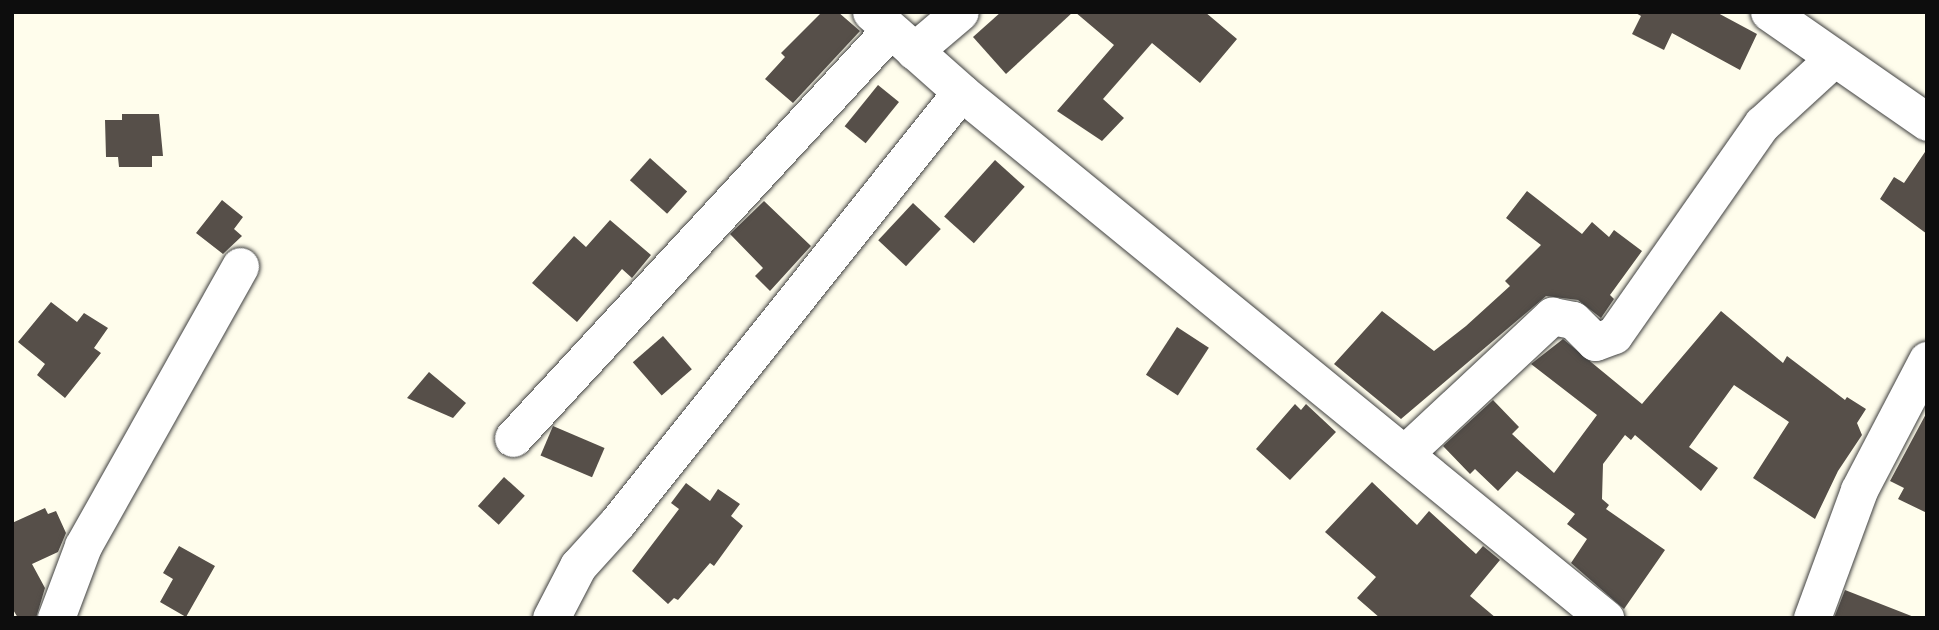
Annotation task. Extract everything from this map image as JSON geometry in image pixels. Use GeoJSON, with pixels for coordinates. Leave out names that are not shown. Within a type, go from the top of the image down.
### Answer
{"type":"FeatureCollection","features":[{"type":"Feature","properties":{"kind":"street"},"geometry":{"type":"LineString","coordinates":[[513,438],[892,31],[960,12]]}},
{"type":"Feature","properties":{"kind":"street"},"geometry":{"type":"LineString","coordinates":[[1769,12],[1927,122]]}},
{"type":"Feature","properties":{"kind":"street"},"geometry":{"type":"LineString","coordinates":[[892,31],[961,92],[1406,452],[1605,618]]}},
{"type":"Feature","properties":{"kind":"street"},"geometry":{"type":"LineString","coordinates":[[1406,452],[1552,316],[1573,320],[1595,342],[1615,335],[1762,124],[1834,58]]}},
{"type":"Feature","properties":{"kind":"street"},"geometry":{"type":"LineString","coordinates":[[551,618],[578,566],[617,523],[961,92]]}},
{"type":"Feature","properties":{"kind":"street"},"geometry":{"type":"LineString","coordinates":[[56,618],[83,546],[240,266]]}},
{"type":"Feature","properties":{"kind":"street"},"geometry":{"type":"LineString","coordinates":[[1812,618],[1859,490],[1927,360]]}},
{"type":"Feature","properties":{"kind":"building"},"geometry":{"type":"Polygon","coordinates":[[[822,12],[838,12],[860,31],[793,103],[765,79],[785,57],[781,53],[822,12]]]}},
{"type":"Feature","properties":{"kind":"building"},"geometry":{"type":"Polygon","coordinates":[[[1001,12],[1073,12],[1006,74],[973,37],[1001,12]]]}},
{"type":"Feature","properties":{"kind":"building"},"geometry":{"type":"Polygon","coordinates":[[[1075,12],[1205,12],[1237,39],[1200,83],[1152,43],[1103,99],[1124,118],[1102,141],[1057,111],[1114,45],[1075,12]]]}},
{"type":"Feature","properties":{"kind":"building"},"geometry":{"type":"Polygon","coordinates":[[[1634,12],[1716,12],[1757,34],[1740,70],[1672,33],[1664,50],[1632,34],[1641,16],[1634,12]]]}},
{"type":"Feature","properties":{"kind":"building"},"geometry":{"type":"Polygon","coordinates":[[[878,85],[899,102],[866,143],[845,126],[878,85]]]}},
{"type":"Feature","properties":{"kind":"building"},"geometry":{"type":"Polygon","coordinates":[[[122,114],[159,114],[163,156],[152,156],[152,167],[119,167],[118,157],[106,157],[105,120],[122,120],[122,114]]]}},
{"type":"Feature","properties":{"kind":"building"},"geometry":{"type":"Polygon","coordinates":[[[1927,149],[1927,234],[1880,199],[1894,177],[1904,183],[1927,149]]]}},
{"type":"Feature","properties":{"kind":"building"},"geometry":{"type":"Polygon","coordinates":[[[650,158],[687,191],[667,214],[630,180],[650,158]]]}},
{"type":"Feature","properties":{"kind":"building"},"geometry":{"type":"Polygon","coordinates":[[[995,160],[1025,187],[974,243],[944,216],[995,160]]]}},
{"type":"Feature","properties":{"kind":"building"},"geometry":{"type":"Polygon","coordinates":[[[1527,191],[1582,234],[1592,222],[1609,237],[1614,230],[1642,251],[1610,295],[1614,299],[1601,318],[1578,300],[1546,296],[1401,419],[1334,364],[1382,311],[1434,351],[1466,326],[1510,286],[1505,281],[1541,245],[1506,218],[1527,191]]]}},
{"type":"Feature","properties":{"kind":"building"},"geometry":{"type":"Polygon","coordinates":[[[222,200],[243,217],[234,229],[242,236],[223,254],[196,233],[222,200]]]}},
{"type":"Feature","properties":{"kind":"building"},"geometry":{"type":"Polygon","coordinates":[[[764,201],[811,246],[770,291],[755,276],[763,268],[730,234],[764,201]]]}},
{"type":"Feature","properties":{"kind":"building"},"geometry":{"type":"Polygon","coordinates":[[[913,203],[941,229],[906,266],[878,240],[913,203]]]}},
{"type":"Feature","properties":{"kind":"building"},"geometry":{"type":"Polygon","coordinates":[[[610,220],[651,255],[632,278],[622,269],[577,322],[532,283],[574,236],[586,247],[610,220]]]}},
{"type":"Feature","properties":{"kind":"building"},"geometry":{"type":"Polygon","coordinates":[[[51,302],[77,322],[84,313],[108,328],[94,348],[101,353],[65,398],[37,375],[45,364],[18,342],[51,302]]]}},
{"type":"Feature","properties":{"kind":"building"},"geometry":{"type":"Polygon","coordinates":[[[1721,311],[1783,363],[1787,356],[1845,400],[1847,397],[1866,409],[1857,423],[1862,435],[1838,471],[1815,519],[1753,478],[1789,422],[1734,385],[1689,447],[1718,468],[1701,491],[1635,435],[1631,440],[1625,435],[1603,464],[1602,499],[1609,505],[1606,509],[1665,550],[1624,609],[1571,563],[1587,539],[1567,524],[1575,514],[1517,471],[1498,491],[1475,469],[1470,474],[1443,446],[1493,400],[1519,427],[1512,434],[1554,473],[1597,415],[1531,364],[1563,339],[1642,404],[1721,311]]]}},
{"type":"Feature","properties":{"kind":"building"},"geometry":{"type":"Polygon","coordinates":[[[1177,327],[1209,348],[1178,396],[1146,375],[1177,327]]]}},
{"type":"Feature","properties":{"kind":"building"},"geometry":{"type":"Polygon","coordinates":[[[663,336],[692,369],[662,395],[633,362],[663,336]]]}},
{"type":"Feature","properties":{"kind":"building"},"geometry":{"type":"Polygon","coordinates":[[[429,372],[466,403],[453,418],[407,398],[429,372]]]}},
{"type":"Feature","properties":{"kind":"building"},"geometry":{"type":"Polygon","coordinates":[[[1295,404],[1301,410],[1306,404],[1336,432],[1290,480],[1256,449],[1295,404]]]}},
{"type":"Feature","properties":{"kind":"building"},"geometry":{"type":"Polygon","coordinates":[[[1927,412],[1927,513],[1898,499],[1904,488],[1890,481],[1927,412]]]}},
{"type":"Feature","properties":{"kind":"building"},"geometry":{"type":"Polygon","coordinates":[[[553,426],[605,448],[592,477],[540,455],[553,426]]]}},
{"type":"Feature","properties":{"kind":"building"},"geometry":{"type":"Polygon","coordinates":[[[504,477],[525,496],[499,525],[478,506],[504,477]]]}},
{"type":"Feature","properties":{"kind":"building"},"geometry":{"type":"Polygon","coordinates":[[[1372,482],[1417,525],[1429,511],[1476,554],[1483,546],[1500,560],[1470,596],[1496,618],[1380,618],[1357,598],[1376,577],[1325,532],[1372,482]]]}},
{"type":"Feature","properties":{"kind":"building"},"geometry":{"type":"Polygon","coordinates":[[[686,483],[710,501],[718,489],[740,504],[731,516],[743,526],[714,566],[710,563],[678,600],[674,598],[668,604],[632,571],[679,509],[671,503],[686,483]]]}},
{"type":"Feature","properties":{"kind":"building"},"geometry":{"type":"Polygon","coordinates":[[[45,508],[48,514],[56,511],[66,533],[58,552],[32,564],[45,588],[36,618],[18,618],[12,608],[12,523],[45,508]]]}},
{"type":"Feature","properties":{"kind":"building"},"geometry":{"type":"Polygon","coordinates":[[[179,546],[215,566],[186,617],[160,602],[173,579],[163,573],[179,546]]]}},
{"type":"Feature","properties":{"kind":"building"},"geometry":{"type":"Polygon","coordinates":[[[1845,590],[1914,617],[1914,618],[1834,618],[1845,590]]]}}]}
